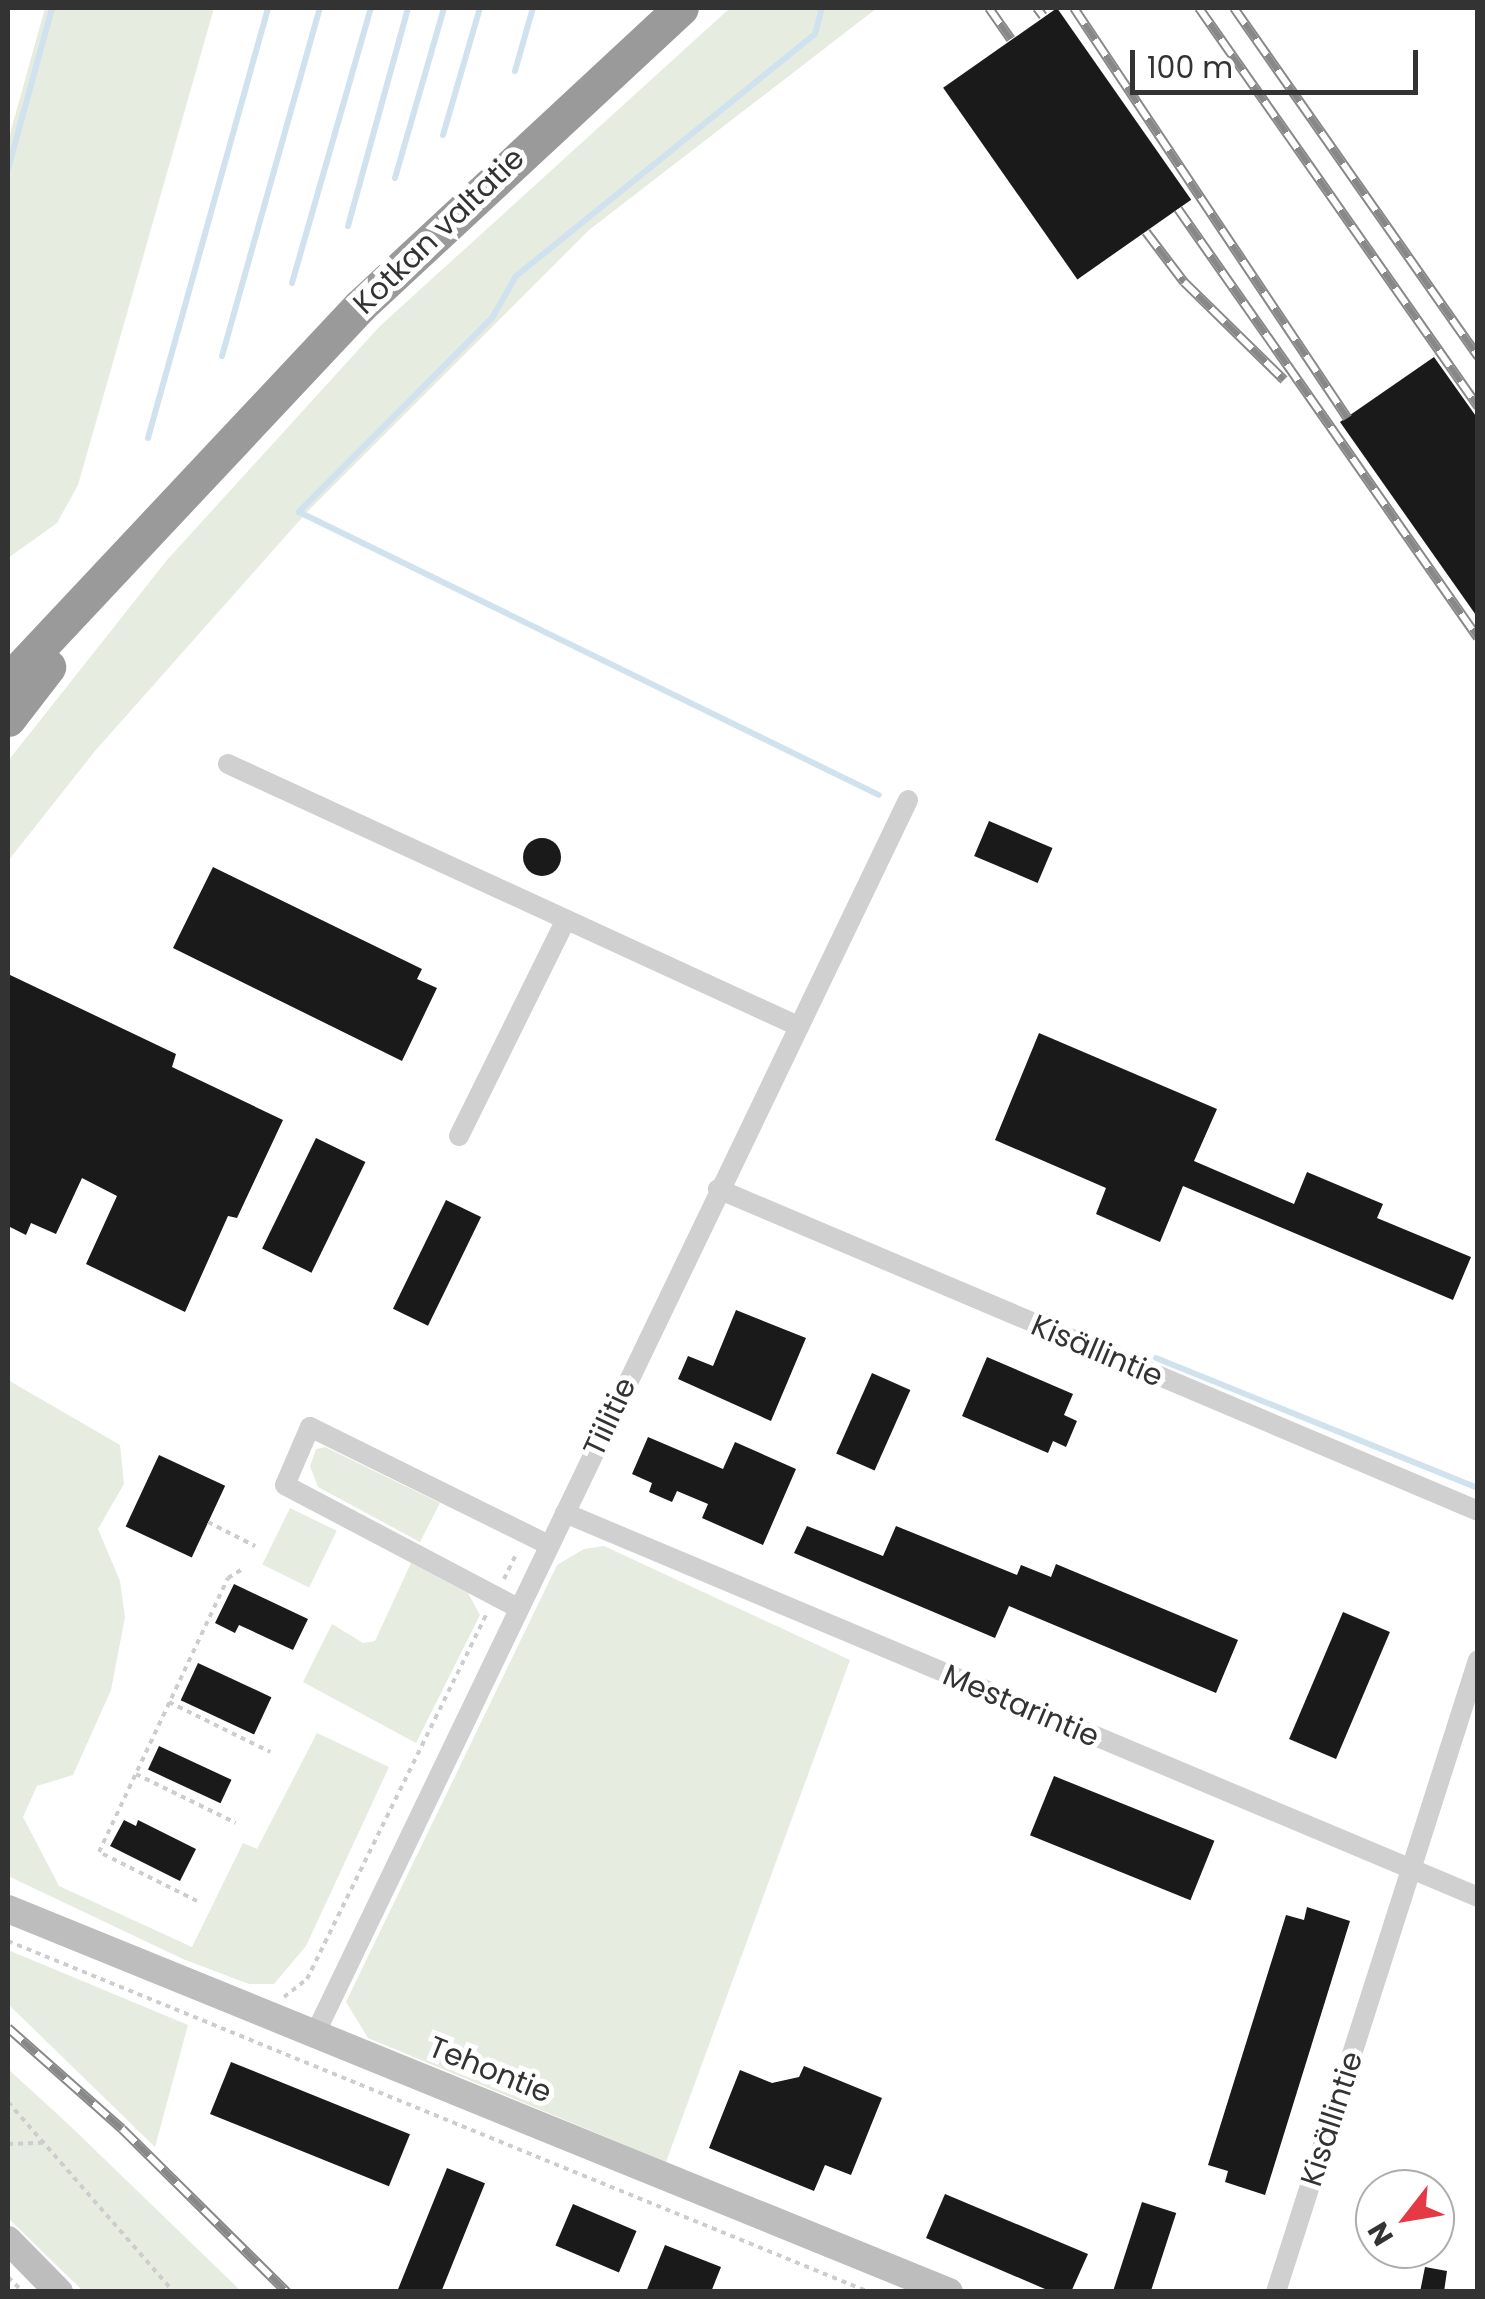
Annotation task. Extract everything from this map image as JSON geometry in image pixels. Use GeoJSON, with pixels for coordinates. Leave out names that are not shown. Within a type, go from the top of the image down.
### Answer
{"type":"FeatureCollection","features":[{"type":"Feature","properties":{"kind":"highway","name":"Kotkan valtatie"},"geometry":{"type":"LineString","coordinates":[[8,681],[416,250],[681,8]]}},
{"type":"Feature","properties":{"kind":"highway","name":"Kotkan valtatie"},"geometry":{"type":"LineString","coordinates":[[8,719],[208,467]]}},
{"type":"Feature","properties":{"kind":"street"},"geometry":{"type":"LineString","coordinates":[[228,764],[564,924],[798,1026]]}},
{"type":"Feature","properties":{"kind":"street","name":"Tiilitie"},"geometry":{"type":"LineString","coordinates":[[315,2034],[908,800]]}},
{"type":"Feature","properties":{"kind":"street"},"geometry":{"type":"LineString","coordinates":[[459,1136],[564,924]]}},
{"type":"Feature","properties":{"kind":"street","name":"Kisällintie"},"geometry":{"type":"LineString","coordinates":[[718,1189],[1478,1512]]}},
{"type":"Feature","properties":{"kind":"street"},"geometry":{"type":"LineString","coordinates":[[518,1608],[284,1485],[310,1427],[549,1545]]}},
{"type":"Feature","properties":{"kind":"street","name":"Mestarintie"},"geometry":{"type":"LineString","coordinates":[[564,1513],[1478,1898]]}},
{"type":"Feature","properties":{"kind":"street","name":"Kisällintie"},"geometry":{"type":"LineString","coordinates":[[1276,2292],[1478,1660]]}},
{"type":"Feature","properties":{"kind":"street","name":"Tehontie"},"geometry":{"type":"LineString","coordinates":[[8,1909],[949,2292]]}},
{"type":"Feature","properties":{"kind":"street"},"geometry":{"type":"LineString","coordinates":[[8,2240],[60,2292]]}},
{"type":"Feature","properties":{"kind":"path"},"geometry":{"type":"LineString","coordinates":[[208,1522],[255,1546]]}},
{"type":"Feature","properties":{"kind":"path"},"geometry":{"type":"LineString","coordinates":[[276,1999],[307,1978],[527,1534]]}},
{"type":"Feature","properties":{"kind":"path"},"geometry":{"type":"LineString","coordinates":[[198,1900],[99,1852],[228,1578],[244,1568]]}},
{"type":"Feature","properties":{"kind":"path"},"geometry":{"type":"LineString","coordinates":[[169,1702],[270,1752]]}},
{"type":"Feature","properties":{"kind":"path"},"geometry":{"type":"LineString","coordinates":[[136,1774],[236,1823]]}},
{"type":"Feature","properties":{"kind":"path"},"geometry":{"type":"LineString","coordinates":[[8,1941],[869,2292]]}},
{"type":"Feature","properties":{"kind":"path"},"geometry":{"type":"LineString","coordinates":[[8,2102],[174,2292]]}},
{"type":"Feature","properties":{"kind":"path"},"geometry":{"type":"LineString","coordinates":[[8,2144],[43,2143]]}},
{"type":"Feature","properties":{"kind":"path"},"geometry":{"type":"LineString","coordinates":[[8,2277],[23,2292]]}},
{"type":"Feature","properties":{"kind":"shaded area"},"geometry":{"type":"Polygon","coordinates":[[[45,8],[214,8],[78,485],[57,523],[8,558],[8,141],[45,8]]]}},
{"type":"Feature","properties":{"kind":"shaded area"},"geometry":{"type":"Polygon","coordinates":[[[730,8],[877,8],[589,230],[308,511],[95,751],[8,861],[8,761],[167,560],[380,326],[730,8]]]}},
{"type":"Feature","properties":{"kind":"shaded area"},"geometry":{"type":"Polygon","coordinates":[[[8,1380],[120,1445],[124,1484],[98,1529],[120,1581],[125,1617],[111,1690],[73,1775],[37,1786],[23,1817],[59,1886],[192,1947],[243,1843],[257,1849],[317,1733],[389,1767],[306,1946],[274,1984],[249,1984],[183,1959],[8,1876],[8,1380]]]}},
{"type":"Feature","properties":{"kind":"shaded area"},"geometry":{"type":"Polygon","coordinates":[[[325,1447],[440,1503],[420,1542],[318,1487],[310,1466],[316,1449],[325,1447]]]}},
{"type":"Feature","properties":{"kind":"shaded area"},"geometry":{"type":"Polygon","coordinates":[[[290,1508],[337,1531],[309,1587],[262,1565],[290,1508]]]}},
{"type":"Feature","properties":{"kind":"shaded area"},"geometry":{"type":"Polygon","coordinates":[[[604,1546],[850,1660],[666,2162],[368,2038],[346,2002],[557,1565],[584,1549],[604,1546]]]}},
{"type":"Feature","properties":{"kind":"shaded area"},"geometry":{"type":"Polygon","coordinates":[[[411,1563],[468,1593],[480,1615],[416,1743],[303,1682],[332,1624],[363,1643],[375,1641],[411,1563]]]}},
{"type":"Feature","properties":{"kind":"shaded area"},"geometry":{"type":"Polygon","coordinates":[[[8,1950],[188,2025],[155,2147],[8,2004],[8,1950]]]}},
{"type":"Feature","properties":{"kind":"shaded area"},"geometry":{"type":"Polygon","coordinates":[[[8,2069],[241,2291],[83,2291],[8,2218],[8,2069]]]}},
{"type":"Feature","properties":{"kind":"building"},"geometry":{"type":"Polygon","coordinates":[[[1057,8],[1191,200],[1077,279],[943,88],[1057,8]]]}},
{"type":"Feature","properties":{"kind":"building"},"geometry":{"type":"Polygon","coordinates":[[[1434,357],[1478,419],[1478,618],[1340,422],[1434,357]]]}},
{"type":"Feature","properties":{"kind":"building"},"geometry":{"type":"Polygon","coordinates":[[[989,821],[1053,848],[1038,883],[974,856],[989,821]]]}},
{"type":"Feature","properties":{"kind":"building"},"geometry":{"type":"Polygon","coordinates":[[[542,838],[556,843],[561,857],[556,871],[542,876],[528,871],[523,857],[528,843],[542,838]]]}},
{"type":"Feature","properties":{"kind":"building"},"geometry":{"type":"Polygon","coordinates":[[[213,867],[422,969],[417,979],[437,988],[402,1061],[173,948],[213,867]]]}},
{"type":"Feature","properties":{"kind":"building"},"geometry":{"type":"Polygon","coordinates":[[[8,974],[176,1054],[172,1067],[283,1120],[237,1218],[228,1216],[185,1312],[86,1264],[117,1196],[82,1178],[56,1234],[31,1223],[26,1235],[8,1226],[8,974]]]}},
{"type":"Feature","properties":{"kind":"building"},"geometry":{"type":"Polygon","coordinates":[[[1039,1033],[1217,1109],[1194,1161],[1294,1204],[1307,1172],[1383,1204],[1377,1218],[1471,1257],[1453,1300],[1183,1186],[1160,1242],[1096,1214],[1106,1188],[995,1140],[1039,1033]]]}},
{"type":"Feature","properties":{"kind":"building"},"geometry":{"type":"Polygon","coordinates":[[[316,1138],[365,1162],[312,1273],[262,1249],[316,1138]]]}},
{"type":"Feature","properties":{"kind":"building"},"geometry":{"type":"Polygon","coordinates":[[[446,1200],[481,1217],[428,1326],[393,1309],[446,1200]]]}},
{"type":"Feature","properties":{"kind":"building"},"geometry":{"type":"Polygon","coordinates":[[[736,1310],[806,1338],[771,1421],[678,1379],[688,1356],[713,1366],[736,1310]]]}},
{"type":"Feature","properties":{"kind":"building"},"geometry":{"type":"Polygon","coordinates":[[[987,1357],[1073,1394],[1064,1415],[1077,1421],[1066,1447],[1053,1441],[1048,1453],[962,1416],[987,1357]]]}},
{"type":"Feature","properties":{"kind":"building"},"geometry":{"type":"Polygon","coordinates":[[[872,1373],[910,1390],[875,1470],[836,1453],[872,1373]]]}},
{"type":"Feature","properties":{"kind":"building"},"geometry":{"type":"Polygon","coordinates":[[[648,1437],[723,1469],[735,1442],[796,1469],[763,1545],[702,1518],[708,1504],[677,1491],[672,1502],[649,1492],[652,1483],[632,1474],[648,1437]]]}},
{"type":"Feature","properties":{"kind":"building"},"geometry":{"type":"Polygon","coordinates":[[[159,1455],[225,1486],[192,1557],[126,1527],[159,1455]]]}},
{"type":"Feature","properties":{"kind":"building"},"geometry":{"type":"Polygon","coordinates":[[[807,1526],[883,1556],[896,1526],[1017,1575],[1021,1565],[1051,1577],[1056,1564],[1238,1640],[1216,1693],[1009,1606],[995,1638],[794,1553],[807,1526]]]}},
{"type":"Feature","properties":{"kind":"building"},"geometry":{"type":"Polygon","coordinates":[[[234,1584],[308,1619],[293,1650],[239,1625],[235,1633],[215,1623],[234,1584]]]}},
{"type":"Feature","properties":{"kind":"building"},"geometry":{"type":"Polygon","coordinates":[[[1343,1612],[1390,1632],[1336,1759],[1289,1739],[1343,1612]]]}},
{"type":"Feature","properties":{"kind":"building"},"geometry":{"type":"Polygon","coordinates":[[[198,1663],[271,1697],[254,1734],[181,1700],[198,1663]]]}},
{"type":"Feature","properties":{"kind":"building"},"geometry":{"type":"Polygon","coordinates":[[[159,1746],[232,1780],[221,1803],[148,1770],[159,1746]]]}},
{"type":"Feature","properties":{"kind":"building"},"geometry":{"type":"Polygon","coordinates":[[[1054,1776],[1214,1841],[1190,1900],[1030,1835],[1054,1776]]]}},
{"type":"Feature","properties":{"kind":"building"},"geometry":{"type":"Polygon","coordinates":[[[124,1820],[136,1826],[138,1820],[196,1849],[180,1881],[110,1846],[124,1820]]]}},
{"type":"Feature","properties":{"kind":"building"},"geometry":{"type":"Polygon","coordinates":[[[1307,1907],[1350,1921],[1265,2195],[1225,2182],[1228,2171],[1208,2165],[1286,1915],[1304,1920],[1307,1907]]]}},
{"type":"Feature","properties":{"kind":"building"},"geometry":{"type":"Polygon","coordinates":[[[231,2062],[410,2134],[389,2186],[210,2114],[231,2062]]]}},
{"type":"Feature","properties":{"kind":"building"},"geometry":{"type":"Polygon","coordinates":[[[804,2066],[882,2098],[851,2175],[825,2165],[814,2191],[709,2148],[740,2070],[772,2083],[799,2077],[804,2066]]]}},
{"type":"Feature","properties":{"kind":"building"},"geometry":{"type":"Polygon","coordinates":[[[447,2168],[485,2183],[441,2292],[397,2291],[447,2168]]]}},
{"type":"Feature","properties":{"kind":"building"},"geometry":{"type":"Polygon","coordinates":[[[945,2194],[1088,2254],[1071,2292],[1052,2292],[926,2238],[945,2194]]]}},
{"type":"Feature","properties":{"kind":"building"},"geometry":{"type":"Polygon","coordinates":[[[1142,2202],[1176,2213],[1151,2292],[1113,2291],[1142,2202]]]}},
{"type":"Feature","properties":{"kind":"building"},"geometry":{"type":"Polygon","coordinates":[[[573,2204],[637,2231],[619,2272],[555,2245],[573,2204]]]}},
{"type":"Feature","properties":{"kind":"building"},"geometry":{"type":"Polygon","coordinates":[[[665,2245],[721,2267],[711,2292],[646,2292],[665,2245]]]}},
{"type":"Feature","properties":{"kind":"building"},"geometry":{"type":"Polygon","coordinates":[[[1425,2269],[1447,2271],[1444,2292],[1420,2292],[1425,2269]]]}},
{"type":"Feature","properties":{"kind":"waterway"},"geometry":{"type":"LineString","coordinates":[[8,169],[52,8]]}},
{"type":"Feature","properties":{"kind":"waterway"},"geometry":{"type":"LineString","coordinates":[[148,438],[268,8]]}},
{"type":"Feature","properties":{"kind":"waterway"},"geometry":{"type":"LineString","coordinates":[[222,356],[320,8]]}},
{"type":"Feature","properties":{"kind":"waterway"},"geometry":{"type":"LineString","coordinates":[[292,283],[371,8]]}},
{"type":"Feature","properties":{"kind":"waterway"},"geometry":{"type":"LineString","coordinates":[[348,226],[408,8]]}},
{"type":"Feature","properties":{"kind":"waterway"},"geometry":{"type":"LineString","coordinates":[[395,178],[444,8]]}},
{"type":"Feature","properties":{"kind":"waterway"},"geometry":{"type":"LineString","coordinates":[[443,135],[480,8]]}},
{"type":"Feature","properties":{"kind":"waterway"},"geometry":{"type":"LineString","coordinates":[[515,71],[533,8]]}},
{"type":"Feature","properties":{"kind":"waterway"},"geometry":{"type":"LineString","coordinates":[[822,8],[815,34],[516,276],[492,318],[299,512],[879,795]]}},
{"type":"Feature","properties":{"kind":"waterway"},"geometry":{"type":"LineString","coordinates":[[1156,1358],[1478,1488]]}},
{"type":"Feature","properties":{"kind":"railway"},"geometry":{"type":"LineString","coordinates":[[989,8],[1011,39]]}},
{"type":"Feature","properties":{"kind":"railway"},"geometry":{"type":"LineString","coordinates":[[1037,8],[1043,16]]}},
{"type":"Feature","properties":{"kind":"railway"},"geometry":{"type":"LineString","coordinates":[[1074,8],[1347,418]]}},
{"type":"Feature","properties":{"kind":"railway"},"geometry":{"type":"LineString","coordinates":[[1199,8],[1478,407]]}},
{"type":"Feature","properties":{"kind":"railway"},"geometry":{"type":"LineString","coordinates":[[1234,8],[1478,357]]}},
{"type":"Feature","properties":{"kind":"railway"},"geometry":{"type":"LineString","coordinates":[[1178,209],[1478,638]]}},
{"type":"Feature","properties":{"kind":"railway"},"geometry":{"type":"LineString","coordinates":[[1146,232],[1184,282],[1284,380]]}},
{"type":"Feature","properties":{"kind":"railway"},"geometry":{"type":"LineString","coordinates":[[8,2028],[122,2129],[287,2292]]}}]}
